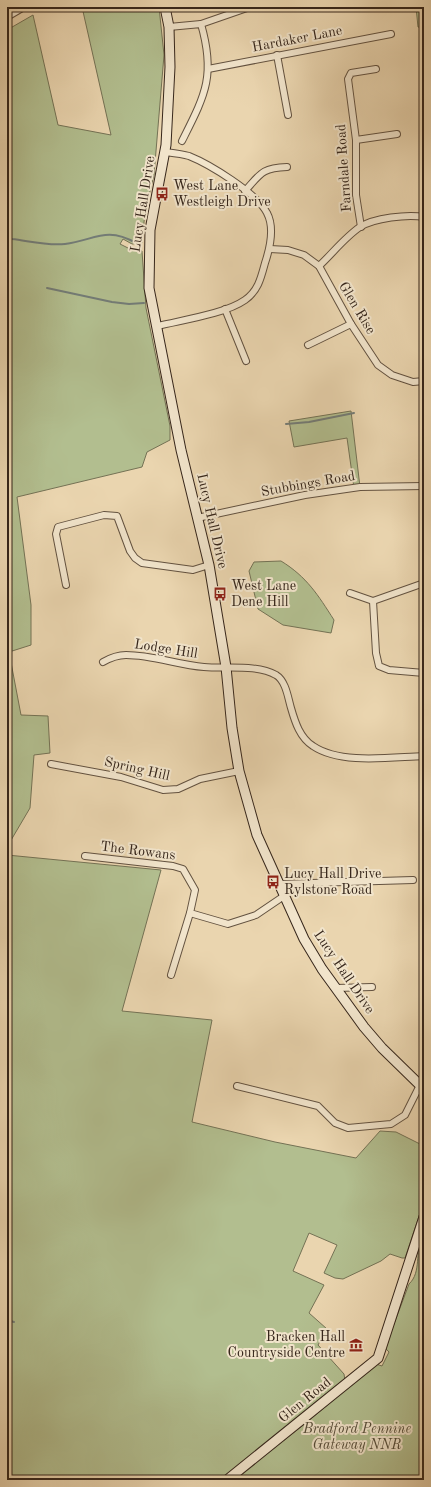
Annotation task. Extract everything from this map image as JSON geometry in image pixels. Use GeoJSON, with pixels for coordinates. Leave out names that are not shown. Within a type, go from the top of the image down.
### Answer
{"type":"FeatureCollection","features":[{"type":"Feature","properties":{"kind":"street"},"geometry":{"type":"LineString","coordinates":[[7,17],[24,7]]}},
{"type":"Feature","properties":{"kind":"street"},"geometry":{"type":"LineString","coordinates":[[31,7],[39,7]]}},
{"type":"Feature","properties":{"kind":"street","name":"Lucy Hall Drive"},"geometry":{"type":"LineString","coordinates":[[166,7],[169,27],[170,67],[165,152],[148,249],[149,288],[158,326],[181,450],[209,565],[226,668],[232,728],[239,771],[257,835],[304,939],[336,988],[373,1038],[422,1087]]}},
{"type":"Feature","properties":{"kind":"street"},"geometry":{"type":"LineString","coordinates":[[169,27],[201,24],[250,7]]}},
{"type":"Feature","properties":{"kind":"street"},"geometry":{"type":"LineString","coordinates":[[182,141],[201,103],[208,69],[209,62],[206,42],[201,24]]}},
{"type":"Feature","properties":{"kind":"street","name":"Hardaker Lane"},"geometry":{"type":"LineString","coordinates":[[208,69],[391,34]]}},
{"type":"Feature","properties":{"kind":"street"},"geometry":{"type":"LineString","coordinates":[[278,56],[288,115]]}},
{"type":"Feature","properties":{"kind":"street","name":"Farndale Road"},"geometry":{"type":"LineString","coordinates":[[361,227],[356,195],[356,140],[348,79],[351,73],[376,69]]}},
{"type":"Feature","properties":{"kind":"street"},"geometry":{"type":"LineString","coordinates":[[356,140],[398,134]]}},
{"type":"Feature","properties":{"kind":"street"},"geometry":{"type":"LineString","coordinates":[[158,326],[225,309],[245,300],[257,288],[270,249],[271,228],[267,212],[235,182],[188,156],[165,152]]}},
{"type":"Feature","properties":{"kind":"street"},"geometry":{"type":"LineString","coordinates":[[245,191],[261,173],[270,168],[287,167]]}},
{"type":"Feature","properties":{"kind":"street"},"geometry":{"type":"LineString","coordinates":[[319,266],[361,227],[392,217],[410,214],[424,216]]}},
{"type":"Feature","properties":{"kind":"street","name":"Glen Rise"},"geometry":{"type":"LineString","coordinates":[[270,249],[288,250],[304,255],[319,266],[351,324],[378,365],[392,375],[413,382],[424,382]]}},
{"type":"Feature","properties":{"kind":"street"},"geometry":{"type":"LineString","coordinates":[[225,309],[246,361]]}},
{"type":"Feature","properties":{"kind":"street"},"geometry":{"type":"LineString","coordinates":[[308,345],[351,324]]}},
{"type":"Feature","properties":{"kind":"street","name":"Stubbings Road"},"geometry":{"type":"LineString","coordinates":[[198,518],[312,494],[360,487],[424,486]]}},
{"type":"Feature","properties":{"kind":"street"},"geometry":{"type":"LineString","coordinates":[[66,585],[56,534],[58,527],[104,515],[117,516],[130,551],[135,558],[142,563],[193,570],[209,565]]}},
{"type":"Feature","properties":{"kind":"street"},"geometry":{"type":"LineString","coordinates":[[350,593],[373,601],[424,583]]}},
{"type":"Feature","properties":{"kind":"street"},"geometry":{"type":"LineString","coordinates":[[373,601],[376,653],[380,666],[389,670],[424,673]]}},
{"type":"Feature","properties":{"kind":"street","name":"Lodge Hill"},"geometry":{"type":"LineString","coordinates":[[103,662],[125,655],[204,667],[259,670],[278,676],[283,683],[299,731],[313,746],[322,751],[349,758],[424,756]]}},
{"type":"Feature","properties":{"kind":"street","name":"Spring Hill"},"geometry":{"type":"LineString","coordinates":[[51,764],[121,777],[163,790],[178,789],[200,779],[239,771]]}},
{"type":"Feature","properties":{"kind":"street","name":"The Rowans"},"geometry":{"type":"LineString","coordinates":[[85,856],[173,866],[184,869],[195,890],[190,913]]}},
{"type":"Feature","properties":{"kind":"street"},"geometry":{"type":"LineString","coordinates":[[278,884],[413,880]]}},
{"type":"Feature","properties":{"kind":"street"},"geometry":{"type":"LineString","coordinates":[[171,975],[190,913],[228,924],[256,914],[284,896]]}},
{"type":"Feature","properties":{"kind":"street"},"geometry":{"type":"LineString","coordinates":[[336,988],[372,987]]}},
{"type":"Feature","properties":{"kind":"street"},"geometry":{"type":"LineString","coordinates":[[237,1086],[318,1106],[335,1123],[348,1128],[391,1124],[405,1115],[422,1087]]}},
{"type":"Feature","properties":{"kind":"street","name":"Glen Road"},"geometry":{"type":"LineString","coordinates":[[227,1480],[326,1402],[378,1358],[424,1217]]}},
{"type":"Feature","properties":{"kind":"green space"},"geometry":{"type":"Polygon","coordinates":[[[82,7],[159,7],[164,55],[154,175],[145,212],[142,243],[132,244],[123,239],[120,244],[128,248],[142,251],[146,308],[170,426],[170,440],[147,452],[142,467],[17,497],[31,605],[31,645],[9,652],[21,715],[48,716],[50,753],[34,755],[30,808],[7,847],[7,30],[33,15],[58,125],[111,135],[82,7]]]}},
{"type":"Feature","properties":{"kind":"green space"},"geometry":{"type":"Polygon","coordinates":[[[416,7],[424,7],[424,28],[418,27],[416,7]]]}},
{"type":"Feature","properties":{"kind":"green space"},"geometry":{"type":"Polygon","coordinates":[[[351,411],[360,487],[354,488],[347,438],[294,447],[289,421],[351,411]]]}},
{"type":"Feature","properties":{"kind":"green space"},"geometry":{"type":"Polygon","coordinates":[[[281,561],[298,573],[323,602],[334,620],[331,633],[283,625],[258,609],[249,571],[254,562],[281,561]]]}},
{"type":"Feature","properties":{"kind":"green space"},"geometry":{"type":"Polygon","coordinates":[[[7,855],[161,870],[122,1011],[212,1020],[192,1122],[275,1142],[356,1158],[380,1131],[396,1132],[424,1146],[424,1201],[405,1258],[390,1254],[381,1261],[343,1279],[335,1278],[324,1273],[337,1245],[309,1233],[293,1271],[324,1285],[309,1313],[327,1329],[318,1345],[344,1374],[345,1381],[252,1458],[221,1480],[7,1480],[7,855]]]}},
{"type":"Feature","properties":{"kind":"green space","name":"Bradford Pennine Gateway NNR"},"geometry":{"type":"Polygon","coordinates":[[[423,1238],[424,1480],[233,1480],[306,1423],[376,1364],[382,1366],[389,1352],[385,1348],[409,1284],[413,1279],[417,1268],[420,1244],[423,1238]]]}},
{"type":"Feature","properties":{"kind":"waterway"},"geometry":{"type":"LineString","coordinates":[[7,237],[38,243],[65,244],[100,236],[116,235],[136,243]]}},
{"type":"Feature","properties":{"kind":"waterway"},"geometry":{"type":"LineString","coordinates":[[47,288],[112,302],[129,304],[144,303]]}},
{"type":"Feature","properties":{"kind":"waterway"},"geometry":{"type":"LineString","coordinates":[[286,424],[309,422],[354,413]]}},
{"type":"Feature","properties":{"kind":"waterway"},"geometry":{"type":"LineString","coordinates":[[7,1320],[14,1322]]}},
{"type":"Feature","properties":{"kind":"place","name":"West Lane Westleigh Drive"},"geometry":{"type":"Point","coordinates":[162,194]}},
{"type":"Feature","properties":{"kind":"place","name":"West Lane Dene Hill"},"geometry":{"type":"Point","coordinates":[220,594]}},
{"type":"Feature","properties":{"kind":"place","name":"Lucy Hall Drive Rylstone Road"},"geometry":{"type":"Point","coordinates":[273,882]}},
{"type":"Feature","properties":{"kind":"place","name":"Bracken Hall Countryside Centre"},"geometry":{"type":"Point","coordinates":[356,1345]}}]}
